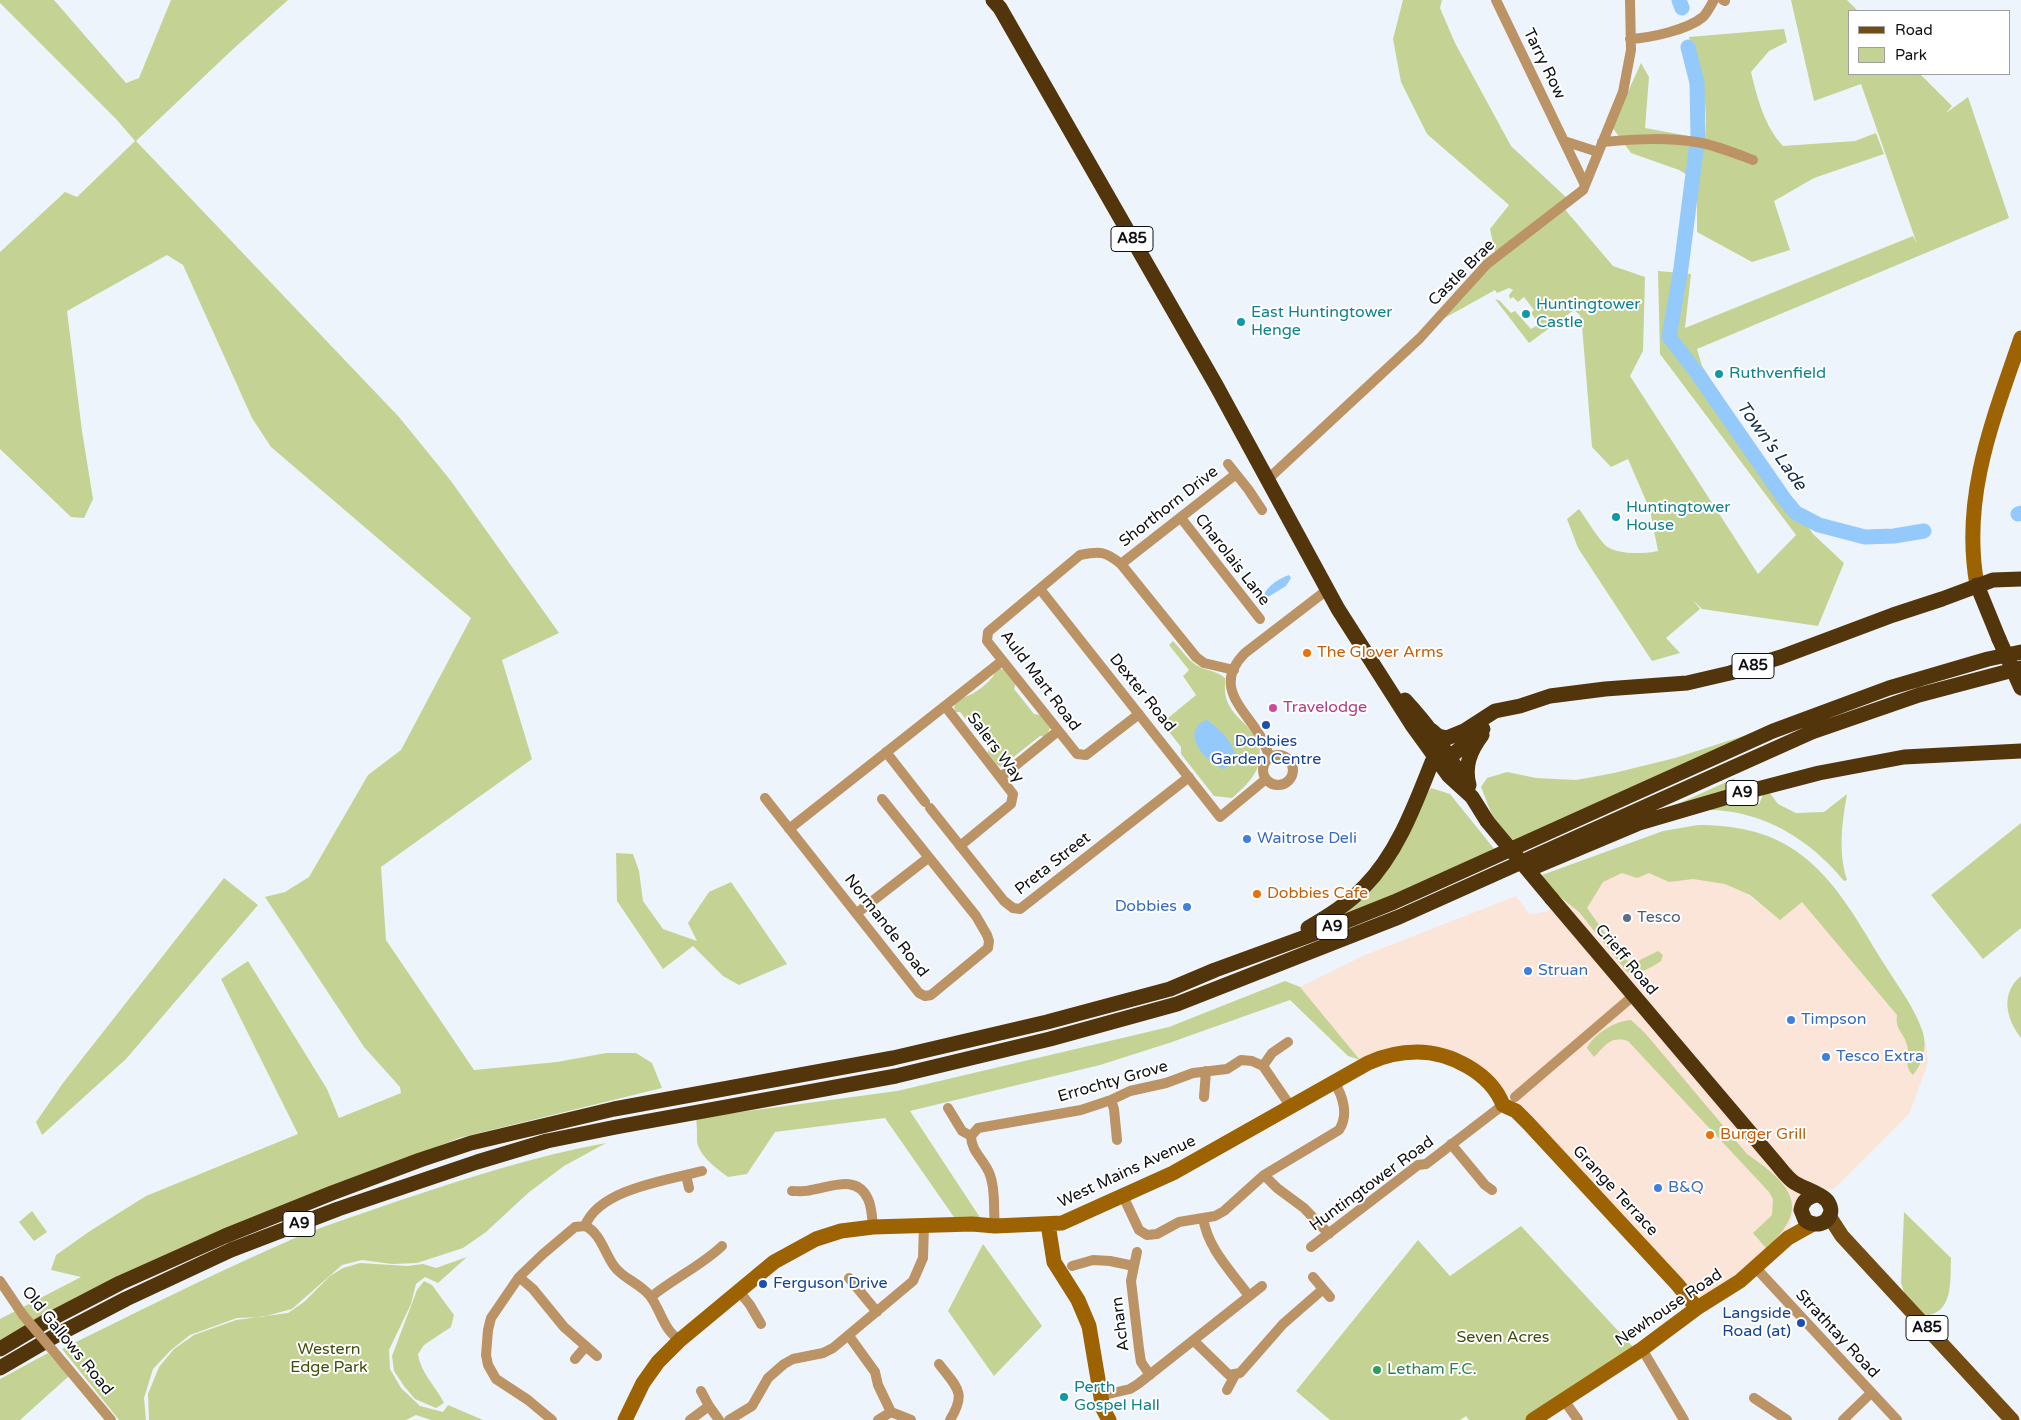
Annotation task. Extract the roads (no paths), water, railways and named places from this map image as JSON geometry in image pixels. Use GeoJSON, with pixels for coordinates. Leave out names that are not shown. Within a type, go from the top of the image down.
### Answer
{"type":"FeatureCollection","features":[{"type":"Feature","properties":{"kind":"highway","name":"A85"},"geometry":{"type":"LineString","coordinates":[[993,0],[1000,8],[1216,385],[1327,590],[1412,725],[1445,753]]}},
{"type":"Feature","properties":{"kind":"highway"},"geometry":{"type":"LineString","coordinates":[[2021,579],[1993,580],[1977,586],[2021,688]]}},
{"type":"Feature","properties":{"kind":"highway","name":"A85"},"geometry":{"type":"LineString","coordinates":[[1445,753],[1493,720],[1520,706],[1550,696],[1605,689],[1687,683],[1730,673],[1781,657],[1977,586]]}},
{"type":"Feature","properties":{"kind":"highway","name":"A9"},"geometry":{"type":"LineString","coordinates":[[0,1349],[45,1322],[120,1284],[225,1236],[332,1193],[471,1143],[614,1109],[893,1058],[1047,1022],[1170,989],[1394,902],[1772,731],[1889,688],[1988,659],[2021,652]]}},
{"type":"Feature","properties":{"kind":"highway","name":"A9"},"geometry":{"type":"LineString","coordinates":[[1399,917],[1812,732],[1919,695],[2021,668]]}},
{"type":"Feature","properties":{"kind":"highway","name":"A85"},"geometry":{"type":"LineString","coordinates":[[1380,672],[1431,730],[1445,753]]}},
{"type":"Feature","properties":{"kind":"highway"},"geometry":{"type":"LineString","coordinates":[[1445,753],[1495,711],[1520,706]]}},
{"type":"Feature","properties":{"kind":"highway","name":"A85"},"geometry":{"type":"LineString","coordinates":[[1472,796],[1467,778],[1467,762],[1473,746],[1493,720]]}},
{"type":"Feature","properties":{"kind":"highway","name":"A9"},"geometry":{"type":"LineString","coordinates":[[0,1368],[126,1299],[231,1250],[427,1178],[547,1141],[616,1126],[896,1076],[1050,1040],[1177,1004],[1399,917],[1498,881],[1640,823],[1738,794],[1819,774],[1904,757],[2021,751]]}},
{"type":"Feature","properties":{"kind":"highway","name":"A9"},"geometry":{"type":"LineString","coordinates":[[1261,954],[1328,916],[1364,887],[1393,848],[1432,762],[1445,753]]}},
{"type":"Feature","properties":{"kind":"highway","name":"Crieff Road"},"geometry":{"type":"LineString","coordinates":[[1445,753],[1449,776],[1472,796],[1487,821],[1633,996],[1793,1182],[1813,1217]]}},
{"type":"Feature","properties":{"kind":"highway","name":"Crieff Road"},"geometry":{"type":"LineString","coordinates":[[1793,1182],[1818,1196]]}},
{"type":"Feature","properties":{"kind":"highway"},"geometry":{"type":"LineString","coordinates":[[1818,1196],[1829,1203],[1813,1217],[1808,1198],[1818,1196]]}},
{"type":"Feature","properties":{"kind":"main road","name":"Crieff Road"},"geometry":{"type":"LineString","coordinates":[[1813,1217],[1842,1236],[2012,1420]]}},
{"type":"Feature","properties":{"kind":"street","name":"Tarry Row"},"geometry":{"type":"LineString","coordinates":[[1496,0],[1585,185]]}},
{"type":"Feature","properties":{"kind":"street","name":"Castle Brae"},"geometry":{"type":"LineString","coordinates":[[1267,480],[1420,338],[1487,264],[1583,190],[1623,92],[1631,50],[1630,0]]}},
{"type":"Feature","properties":{"kind":"street"},"geometry":{"type":"LineString","coordinates":[[1630,39],[1664,34],[1690,23],[1703,16],[1720,0]]}},
{"type":"Feature","properties":{"kind":"street"},"geometry":{"type":"LineString","coordinates":[[1564,141],[1600,147],[1642,139],[1698,142],[1753,160]]}},
{"type":"Feature","properties":{"kind":"street"},"geometry":{"type":"LineString","coordinates":[[1977,586],[1971,529],[1975,495],[1988,436],[2021,338]]}},
{"type":"Feature","properties":{"kind":"street","name":"Shorthorn Drive"},"geometry":{"type":"LineString","coordinates":[[1228,464],[1262,510]]}},
{"type":"Feature","properties":{"kind":"street","name":"Shorthorn Drive"},"geometry":{"type":"LineString","coordinates":[[1121,564],[1236,474]]}},
{"type":"Feature","properties":{"kind":"street","name":"Charolais Lane"},"geometry":{"type":"LineString","coordinates":[[1181,518],[1260,619]]}},
{"type":"Feature","properties":{"kind":"street","name":"Auld Mart Road"},"geometry":{"type":"LineString","coordinates":[[1139,714],[1086,755],[1077,754],[987,641],[988,632],[1080,555],[1098,552],[1111,557],[1121,564],[1196,657],[1204,663],[1234,670]]}},
{"type":"Feature","properties":{"kind":"street","name":"Dexter Road"},"geometry":{"type":"LineString","coordinates":[[1040,589],[1220,817],[1266,779]]}},
{"type":"Feature","properties":{"kind":"street"},"geometry":{"type":"LineString","coordinates":[[1270,757],[1262,739],[1233,697],[1231,688],[1234,670],[1238,660],[1245,653],[1327,590]]}},
{"type":"Feature","properties":{"kind":"street"},"geometry":{"type":"LineString","coordinates":[[789,829],[1002,661]]}},
{"type":"Feature","properties":{"kind":"street","name":"Salers Way"},"geometry":{"type":"LineString","coordinates":[[945,706],[1013,794],[1010,804],[960,846]]}},
{"type":"Feature","properties":{"kind":"street"},"geometry":{"type":"LineString","coordinates":[[1000,777],[1058,731]]}},
{"type":"Feature","properties":{"kind":"street","name":"Preta Street"},"geometry":{"type":"LineString","coordinates":[[886,752],[1004,901],[1013,908],[1020,909],[1189,777]]}},
{"type":"Feature","properties":{"kind":"street"},"geometry":{"type":"LineString","coordinates":[[1279,755],[1291,762],[1293,771],[1290,780],[1282,784],[1273,784],[1266,779],[1264,765],[1270,757],[1279,755]]}},
{"type":"Feature","properties":{"kind":"street","name":"Normande Road"},"geometry":{"type":"LineString","coordinates":[[766,798],[919,994],[924,996],[931,994],[988,948],[989,941],[976,916],[882,799]]}},
{"type":"Feature","properties":{"kind":"street"},"geometry":{"type":"LineString","coordinates":[[857,913],[928,858]]}},
{"type":"Feature","properties":{"kind":"street","name":"Huntingtower Road"},"geometry":{"type":"LineString","coordinates":[[1311,1247],[1418,1164],[1426,1164],[1509,1101],[1633,996]]}},
{"type":"Feature","properties":{"kind":"street"},"geometry":{"type":"LineString","coordinates":[[1288,1042],[1272,1053],[1263,1066],[1291,1107]]}},
{"type":"Feature","properties":{"kind":"street","name":"West Mains Avenue"},"geometry":{"type":"LineString","coordinates":[[626,1420],[630,1408],[643,1384],[658,1362],[680,1340],[774,1262],[816,1239],[841,1231],[873,1227],[972,1224],[995,1226],[1062,1223],[1172,1173],[1379,1058],[1402,1053],[1419,1052],[1448,1057],[1472,1069],[1499,1095],[1509,1101]]}},
{"type":"Feature","properties":{"kind":"street","name":"Errochty Grove"},"geometry":{"type":"LineString","coordinates":[[971,1136],[978,1128],[988,1125],[1081,1110],[1111,1100],[1130,1091],[1206,1071],[1216,1072],[1241,1060],[1252,1061],[1263,1066]]}},
{"type":"Feature","properties":{"kind":"street"},"geometry":{"type":"LineString","coordinates":[[1204,1097],[1206,1071]]}},
{"type":"Feature","properties":{"kind":"street"},"geometry":{"type":"LineString","coordinates":[[1123,1196],[1136,1226],[1142,1234],[1151,1236],[1178,1222],[1215,1216],[1224,1211],[1264,1175],[1339,1130],[1343,1125],[1344,1104],[1334,1082]]}},
{"type":"Feature","properties":{"kind":"street"},"geometry":{"type":"LineString","coordinates":[[1111,1100],[1114,1109],[1116,1140]]}},
{"type":"Feature","properties":{"kind":"street","name":"Grange Terrace"},"geometry":{"type":"LineString","coordinates":[[1509,1101],[1516,1111],[1677,1284],[1697,1308]]}},
{"type":"Feature","properties":{"kind":"street"},"geometry":{"type":"LineString","coordinates":[[948,1108],[962,1131],[971,1136],[974,1151],[991,1176],[995,1226]]}},
{"type":"Feature","properties":{"kind":"street","name":"Huntingtower Road"},"geometry":{"type":"LineString","coordinates":[[1451,1144],[1492,1190]]}},
{"type":"Feature","properties":{"kind":"street"},"geometry":{"type":"LineString","coordinates":[[585,1226],[598,1207],[628,1191],[702,1171]]}},
{"type":"Feature","properties":{"kind":"street"},"geometry":{"type":"LineString","coordinates":[[686,1175],[689,1188]]}},
{"type":"Feature","properties":{"kind":"street"},"geometry":{"type":"LineString","coordinates":[[1264,1175],[1277,1188],[1304,1208],[1328,1234]]}},
{"type":"Feature","properties":{"kind":"street"},"geometry":{"type":"LineString","coordinates":[[792,1191],[808,1191],[845,1183],[853,1186],[866,1195],[869,1201],[873,1227]]}},
{"type":"Feature","properties":{"kind":"street","name":"Newhouse Road"},"geometry":{"type":"LineString","coordinates":[[1533,1420],[1642,1349],[1697,1308],[1740,1281],[1813,1217]]}},
{"type":"Feature","properties":{"kind":"street"},"geometry":{"type":"LineString","coordinates":[[1203,1218],[1208,1238],[1213,1248],[1249,1296]]}},
{"type":"Feature","properties":{"kind":"street"},"geometry":{"type":"LineString","coordinates":[[1048,1224],[1054,1262],[1078,1300],[1090,1326],[1103,1409],[1109,1420]]}},
{"type":"Feature","properties":{"kind":"street"},"geometry":{"type":"LineString","coordinates":[[729,1420],[752,1406],[768,1378],[784,1364],[793,1359],[823,1353],[849,1336],[913,1281],[923,1258],[924,1225]]}},
{"type":"Feature","properties":{"kind":"street"},"geometry":{"type":"LineString","coordinates":[[552,1420],[528,1400],[496,1379],[488,1365],[486,1345],[491,1318],[519,1277],[575,1227],[585,1226],[591,1228],[615,1268],[651,1297],[666,1326],[680,1340]]}},
{"type":"Feature","properties":{"kind":"street"},"geometry":{"type":"LineString","coordinates":[[651,1297],[700,1264],[722,1246]]}},
{"type":"Feature","properties":{"kind":"street","name":"Acharn"},"geometry":{"type":"LineString","coordinates":[[1137,1252],[1131,1281],[1138,1350],[1141,1362],[1150,1375]]}},
{"type":"Feature","properties":{"kind":"street"},"geometry":{"type":"LineString","coordinates":[[1072,1266],[1093,1260],[1134,1266]]}},
{"type":"Feature","properties":{"kind":"street","name":"Strathtay Road"},"geometry":{"type":"LineString","coordinates":[[1755,1267],[1897,1420]]}},
{"type":"Feature","properties":{"kind":"street"},"geometry":{"type":"LineString","coordinates":[[519,1277],[533,1289],[564,1327],[597,1356]]}},
{"type":"Feature","properties":{"kind":"street"},"geometry":{"type":"LineString","coordinates":[[1194,1341],[1229,1374],[1235,1375],[1240,1373],[1282,1324],[1326,1293],[1313,1277]]}},
{"type":"Feature","properties":{"kind":"street"},"geometry":{"type":"LineString","coordinates":[[849,1278],[877,1312]]}},
{"type":"Feature","properties":{"kind":"street","name":"Old Gallows Road"},"geometry":{"type":"LineString","coordinates":[[0,1281],[23,1315],[111,1420]]}},
{"type":"Feature","properties":{"kind":"street"},"geometry":{"type":"LineString","coordinates":[[1100,1394],[1104,1395],[1130,1389],[1194,1341],[1262,1286]]}},
{"type":"Feature","properties":{"kind":"street"},"geometry":{"type":"LineString","coordinates":[[739,1291],[761,1324]]}},
{"type":"Feature","properties":{"kind":"street"},"geometry":{"type":"LineString","coordinates":[[849,1336],[875,1372],[878,1385],[890,1412],[911,1420]]}},
{"type":"Feature","properties":{"kind":"street"},"geometry":{"type":"LineString","coordinates":[[575,1360],[586,1346]]}},
{"type":"Feature","properties":{"kind":"street"},"geometry":{"type":"LineString","coordinates":[[1642,1349],[1684,1420]]}},
{"type":"Feature","properties":{"kind":"street"},"geometry":{"type":"LineString","coordinates":[[939,1364],[959,1395],[960,1404],[950,1420]]}},
{"type":"Feature","properties":{"kind":"street"},"geometry":{"type":"LineString","coordinates":[[1227,1390],[1235,1375]]}},
{"type":"Feature","properties":{"kind":"street"},"geometry":{"type":"LineString","coordinates":[[700,1390],[719,1420]]}},
{"type":"Feature","properties":{"kind":"street"},"geometry":{"type":"LineString","coordinates":[[1843,1420],[1871,1393]]}},
{"type":"Feature","properties":{"kind":"street"},"geometry":{"type":"LineString","coordinates":[[1754,1398],[1787,1420]]}},
{"type":"Feature","properties":{"kind":"street"},"geometry":{"type":"LineString","coordinates":[[1563,1399],[1578,1420]]}},
{"type":"Feature","properties":{"kind":"street"},"geometry":{"type":"LineString","coordinates":[[690,1420],[709,1406]]}},
{"type":"Feature","properties":{"kind":"street"},"geometry":{"type":"LineString","coordinates":[[878,1420],[890,1412]]}},
{"type":"Feature","properties":{"kind":"water"},"geometry":{"type":"Polygon","coordinates":[[[1289,575],[1291,578],[1286,586],[1268,597],[1264,595],[1274,583],[1289,575]]]}},
{"type":"Feature","properties":{"kind":"water"},"geometry":{"type":"Polygon","coordinates":[[[1207,720],[1226,737],[1235,753],[1236,759],[1224,769],[1210,761],[1203,754],[1195,738],[1195,731],[1199,725],[1207,720]]]}},
{"type":"Feature","properties":{"kind":"waterway","name":"Town's Lade"},"geometry":{"type":"LineString","coordinates":[[1679,0],[1682,8]]}},
{"type":"Feature","properties":{"kind":"waterway","name":"Town's Lade"},"geometry":{"type":"LineString","coordinates":[[1688,47],[1697,83],[1698,135],[1681,268],[1669,337],[1697,373],[1796,513],[1819,525],[1865,537],[1894,536],[1924,531]]}},
{"type":"Feature","properties":{"kind":"place","name":"Huntingtower Castle"},"geometry":{"type":"Point","coordinates":[1526,314]}},
{"type":"Feature","properties":{"kind":"place","name":"East Huntingtower Henge"},"geometry":{"type":"Point","coordinates":[1241,322]}},
{"type":"Feature","properties":{"kind":"place","name":"Ruthvenfield"},"geometry":{"type":"Point","coordinates":[1719,374]}},
{"type":"Feature","properties":{"kind":"place","name":"Huntingtower House"},"geometry":{"type":"Point","coordinates":[1616,517]}},
{"type":"Feature","properties":{"kind":"place","name":"The Glover Arms"},"geometry":{"type":"Point","coordinates":[1307,653]}},
{"type":"Feature","properties":{"kind":"place","name":"Travelodge"},"geometry":{"type":"Point","coordinates":[1273,708]}},
{"type":"Feature","properties":{"kind":"place","name":"Dobbies Garden Centre"},"geometry":{"type":"Point","coordinates":[1266,725]}},
{"type":"Feature","properties":{"kind":"place","name":"Waitrose Deli"},"geometry":{"type":"Point","coordinates":[1247,839]}},
{"type":"Feature","properties":{"kind":"place","name":"Dobbies Cafe"},"geometry":{"type":"Point","coordinates":[1257,894]}},
{"type":"Feature","properties":{"kind":"place","name":"Dobbies"},"geometry":{"type":"Point","coordinates":[1187,907]}},
{"type":"Feature","properties":{"kind":"place","name":"Tesco"},"geometry":{"type":"Point","coordinates":[1627,918]}},
{"type":"Feature","properties":{"kind":"place","name":"Struan"},"geometry":{"type":"Point","coordinates":[1528,971]}},
{"type":"Feature","properties":{"kind":"place","name":"Timpson"},"geometry":{"type":"Point","coordinates":[1791,1020]}},
{"type":"Feature","properties":{"kind":"place","name":"Tesco Extra"},"geometry":{"type":"Point","coordinates":[1826,1057]}},
{"type":"Feature","properties":{"kind":"place","name":"Burger Grill"},"geometry":{"type":"Point","coordinates":[1710,1135]}},
{"type":"Feature","properties":{"kind":"place","name":"B&Q"},"geometry":{"type":"Point","coordinates":[1658,1188]}},
{"type":"Feature","properties":{"kind":"place","name":"Ferguson Drive"},"geometry":{"type":"Point","coordinates":[763,1284]}},
{"type":"Feature","properties":{"kind":"place","name":"Langside Road (at)"},"geometry":{"type":"Point","coordinates":[1801,1323]}},
{"type":"Feature","properties":{"kind":"place","name":"Letham F.C."},"geometry":{"type":"Point","coordinates":[1377,1370]}},
{"type":"Feature","properties":{"kind":"place","name":"Perth Gospel Hall"},"geometry":{"type":"Point","coordinates":[1064,1397]}},
{"type":"Feature","properties":{"kind":"park label","name":"Seven Acres"},"geometry":{"type":"Point","coordinates":[1503,1338]}},
{"type":"Feature","properties":{"kind":"park label","name":"Western Edge Park"},"geometry":{"type":"Point","coordinates":[329,1359]}}]}
